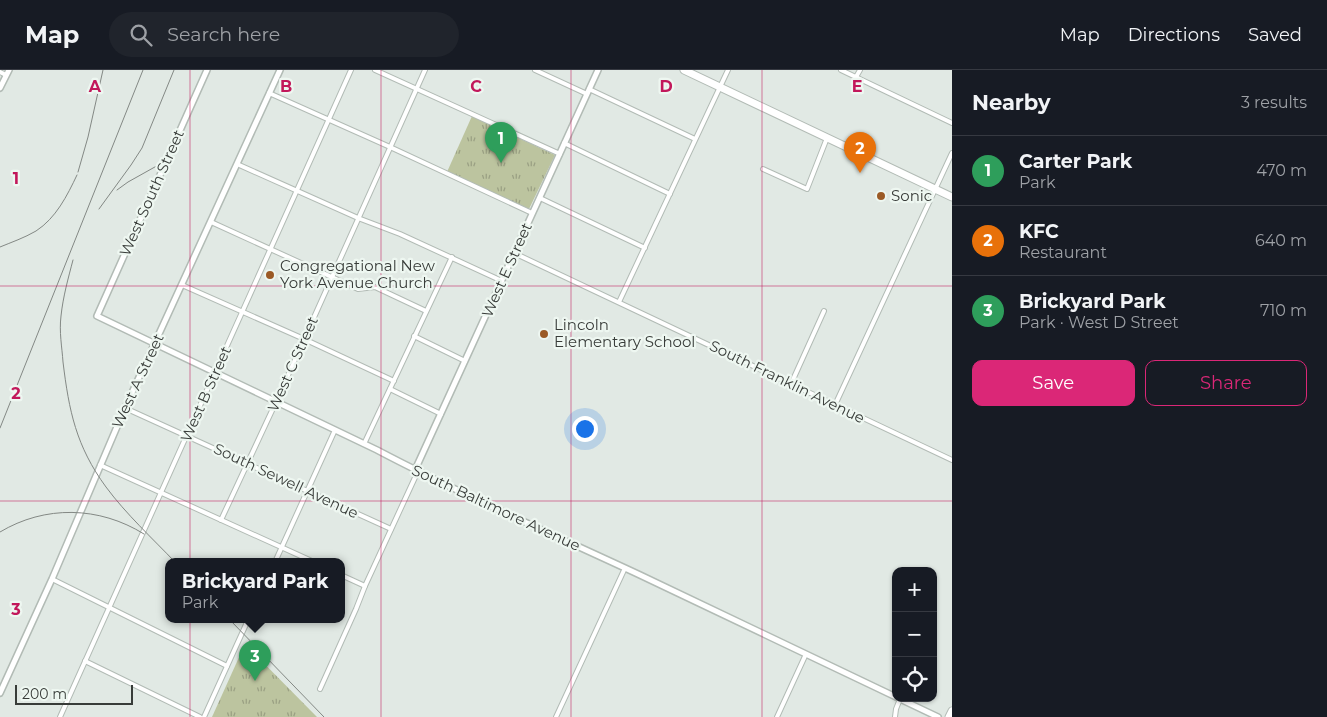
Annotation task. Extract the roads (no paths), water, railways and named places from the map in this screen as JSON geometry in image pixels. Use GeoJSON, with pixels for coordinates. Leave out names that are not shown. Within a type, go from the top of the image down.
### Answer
{"type":"FeatureCollection","features":[{"type":"Feature","properties":{"kind":"highway"},"geometry":{"type":"LineString","coordinates":[[684,70],[952,197]]}},
{"type":"Feature","properties":{"kind":"highway"},"geometry":{"type":"LineString","coordinates":[[949,717],[952,711]]}},
{"type":"Feature","properties":{"kind":"street","name":"West South Street"},"geometry":{"type":"LineString","coordinates":[[97,316],[207,70]]}},
{"type":"Feature","properties":{"kind":"street","name":"West A Street"},"geometry":{"type":"LineString","coordinates":[[0,693],[52,579],[154,343],[280,70]]}},
{"type":"Feature","properties":{"kind":"street","name":"West B Street"},"geometry":{"type":"LineString","coordinates":[[60,716],[351,70]]}},
{"type":"Feature","properties":{"kind":"street"},"geometry":{"type":"LineString","coordinates":[[375,70],[560,154]]}},
{"type":"Feature","properties":{"kind":"street","name":"West C Street"},"geometry":{"type":"LineString","coordinates":[[221,520],[425,70]]}},
{"type":"Feature","properties":{"kind":"street"},"geometry":{"type":"LineString","coordinates":[[535,70],[696,139]]}},
{"type":"Feature","properties":{"kind":"street","name":"West E Street"},"geometry":{"type":"LineString","coordinates":[[320,689],[441,414],[598,70]]}},
{"type":"Feature","properties":{"kind":"street"},"geometry":{"type":"LineString","coordinates":[[619,302],[728,70]]}},
{"type":"Feature","properties":{"kind":"street"},"geometry":{"type":"LineString","coordinates":[[841,70],[952,122]]}},
{"type":"Feature","properties":{"kind":"street"},"geometry":{"type":"LineString","coordinates":[[856,78],[860,70]]}},
{"type":"Feature","properties":{"kind":"street"},"geometry":{"type":"LineString","coordinates":[[0,72],[8,72],[0,88]]}},
{"type":"Feature","properties":{"kind":"street"},"geometry":{"type":"LineString","coordinates":[[269,93],[532,213]]}},
{"type":"Feature","properties":{"kind":"street"},"geometry":{"type":"LineString","coordinates":[[763,169],[807,190],[827,138]]}},
{"type":"Feature","properties":{"kind":"street"},"geometry":{"type":"LineString","coordinates":[[564,143],[670,194]]}},
{"type":"Feature","properties":{"kind":"street"},"geometry":{"type":"LineString","coordinates":[[835,405],[952,154]]}},
{"type":"Feature","properties":{"kind":"street"},"geometry":{"type":"LineString","coordinates":[[237,164],[502,280]]}},
{"type":"Feature","properties":{"kind":"street"},"geometry":{"type":"LineString","coordinates":[[540,198],[645,248]]}},
{"type":"Feature","properties":{"kind":"street"},"geometry":{"type":"LineString","coordinates":[[210,222],[331,278],[358,289],[375,287],[426,311]]}},
{"type":"Feature","properties":{"kind":"street","name":"South Franklin Avenue"},"geometry":{"type":"LineString","coordinates":[[514,253],[952,460]]}},
{"type":"Feature","properties":{"kind":"street"},"geometry":{"type":"LineString","coordinates":[[364,444],[452,257]]}},
{"type":"Feature","properties":{"kind":"street"},"geometry":{"type":"LineString","coordinates":[[182,285],[394,381]]}},
{"type":"Feature","properties":{"kind":"street"},"geometry":{"type":"LineString","coordinates":[[791,384],[824,311]]}},
{"type":"Feature","properties":{"kind":"street","name":"South Baltimore Avenue"},"geometry":{"type":"LineString","coordinates":[[97,316],[416,470],[892,695]]}},
{"type":"Feature","properties":{"kind":"street"},"geometry":{"type":"LineString","coordinates":[[414,336],[465,361]]}},
{"type":"Feature","properties":{"kind":"street"},"geometry":{"type":"LineString","coordinates":[[390,389],[441,414]]}},
{"type":"Feature","properties":{"kind":"street","name":"South Sewell Avenue"},"geometry":{"type":"LineString","coordinates":[[125,408],[391,529]]}},
{"type":"Feature","properties":{"kind":"street"},"geometry":{"type":"LineString","coordinates":[[277,558],[335,430]]}},
{"type":"Feature","properties":{"kind":"street"},"geometry":{"type":"LineString","coordinates":[[100,466],[305,558]]}},
{"type":"Feature","properties":{"kind":"street"},"geometry":{"type":"LineString","coordinates":[[556,717],[625,568]]}},
{"type":"Feature","properties":{"kind":"street"},"geometry":{"type":"LineString","coordinates":[[345,576],[365,586]]}},
{"type":"Feature","properties":{"kind":"street"},"geometry":{"type":"LineString","coordinates":[[52,579],[227,666]]}},
{"type":"Feature","properties":{"kind":"street"},"geometry":{"type":"LineString","coordinates":[[204,717],[247,623]]}},
{"type":"Feature","properties":{"kind":"street"},"geometry":{"type":"LineString","coordinates":[[777,717],[806,654]]}},
{"type":"Feature","properties":{"kind":"street"},"geometry":{"type":"LineString","coordinates":[[85,661],[200,717]]}},
{"type":"Feature","properties":{"kind":"street"},"geometry":{"type":"LineString","coordinates":[[895,717],[897,702]]}},
{"type":"Feature","properties":{"kind":"street","name":"South Baltimore Avenue"},"geometry":{"type":"LineString","coordinates":[[906,702],[938,717]]}},
{"type":"Feature","properties":{"kind":"street"},"geometry":{"type":"LineString","coordinates":[[60,716],[66,717]]}},
{"type":"Feature","properties":{"kind":"railway"},"geometry":{"type":"LineString","coordinates":[[78,172],[103,70]]}},
{"type":"Feature","properties":{"kind":"railway"},"geometry":{"type":"LineString","coordinates":[[0,428],[143,70]]}},
{"type":"Feature","properties":{"kind":"railway"},"geometry":{"type":"LineString","coordinates":[[99,209],[142,148],[174,70]]}},
{"type":"Feature","properties":{"kind":"railway"},"geometry":{"type":"LineString","coordinates":[[117,190],[162,163]]}},
{"type":"Feature","properties":{"kind":"railway"},"geometry":{"type":"LineString","coordinates":[[0,247],[27,236],[43,226],[60,206],[77,175]]}},
{"type":"Feature","properties":{"kind":"railway"},"geometry":{"type":"LineString","coordinates":[[73,260],[63,302],[60,328],[65,380],[76,428],[87,457],[106,487],[171,558]]}},
{"type":"Feature","properties":{"kind":"railway"},"geometry":{"type":"LineString","coordinates":[[0,532],[17,523],[35,517],[53,513],[72,512],[109,518],[144,534]]}},
{"type":"Feature","properties":{"kind":"railway"},"geometry":{"type":"LineString","coordinates":[[233,623],[324,717]]}},
{"type":"Feature","properties":{"kind":"place","name":"Carter Park"},"geometry":{"type":"Point","coordinates":[501,163]}},
{"type":"Feature","properties":{"kind":"place","name":"KFC"},"geometry":{"type":"Point","coordinates":[860,173]}},
{"type":"Feature","properties":{"kind":"place","name":"Sonic"},"geometry":{"type":"Point","coordinates":[881,196]}},
{"type":"Feature","properties":{"kind":"place","name":"Congregational New York Avenue Church"},"geometry":{"type":"Point","coordinates":[270,275]}},
{"type":"Feature","properties":{"kind":"place","name":"Lincoln Elementary School"},"geometry":{"type":"Point","coordinates":[544,334]}},
{"type":"Feature","properties":{"kind":"place","name":"Brickyard Park"},"geometry":{"type":"Point","coordinates":[255,681]}}]}
